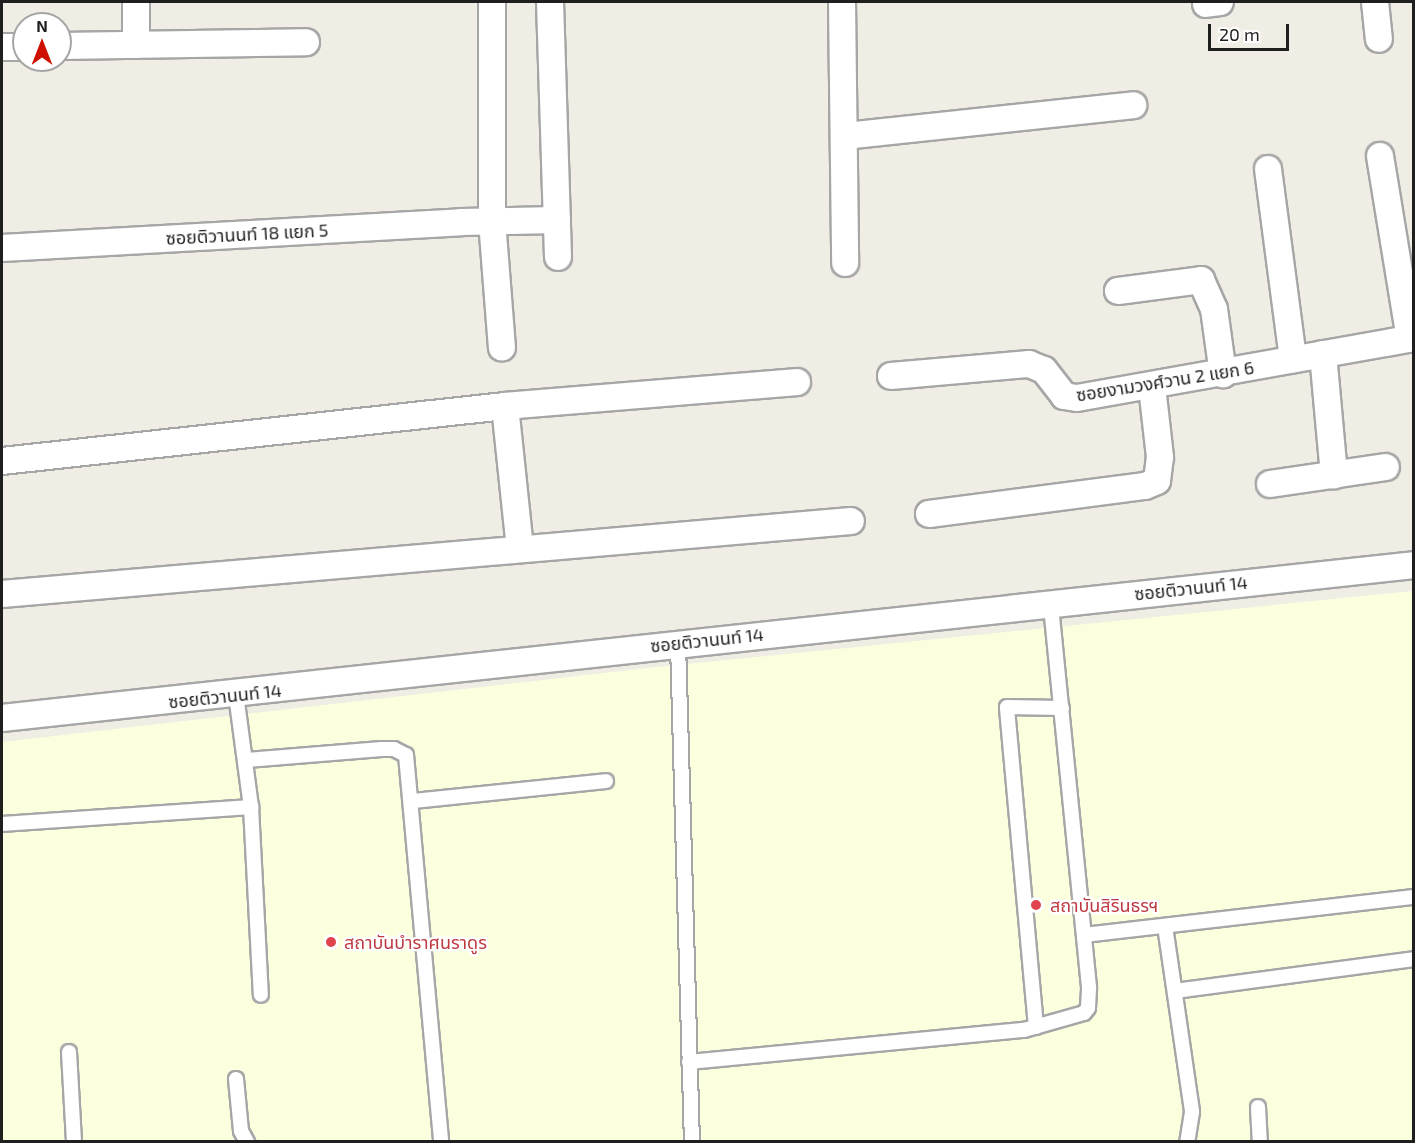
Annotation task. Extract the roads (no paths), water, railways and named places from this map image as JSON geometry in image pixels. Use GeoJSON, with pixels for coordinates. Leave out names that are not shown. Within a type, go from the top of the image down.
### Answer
{"type":"FeatureCollection","features":[{"type":"Feature","properties":{"kind":"street"},"geometry":{"type":"LineString","coordinates":[[136,2],[136,45]]}},
{"type":"Feature","properties":{"kind":"street"},"geometry":{"type":"LineString","coordinates":[[492,2],[492,221],[502,348]]}},
{"type":"Feature","properties":{"kind":"street"},"geometry":{"type":"LineString","coordinates":[[550,2],[558,257]]}},
{"type":"Feature","properties":{"kind":"street"},"geometry":{"type":"LineString","coordinates":[[842,2],[845,263]]}},
{"type":"Feature","properties":{"kind":"street"},"geometry":{"type":"LineString","coordinates":[[1375,2],[1380,39]]}},
{"type":"Feature","properties":{"kind":"street"},"geometry":{"type":"LineString","coordinates":[[72,46],[306,42]]}},
{"type":"Feature","properties":{"kind":"street"},"geometry":{"type":"LineString","coordinates":[[845,136],[1133,105]]}},
{"type":"Feature","properties":{"kind":"street"},"geometry":{"type":"LineString","coordinates":[[1380,156],[1412,339]]}},
{"type":"Feature","properties":{"kind":"street"},"geometry":{"type":"LineString","coordinates":[[1268,169],[1293,359]]}},
{"type":"Feature","properties":{"kind":"street","name":"ซอยติวานนท์ 18 แยก 5"},"geometry":{"type":"LineString","coordinates":[[2,248],[492,221],[557,220]]}},
{"type":"Feature","properties":{"kind":"street"},"geometry":{"type":"LineString","coordinates":[[1118,291],[1201,280],[1214,309],[1223,374]]}},
{"type":"Feature","properties":{"kind":"street","name":"ซอยงามวงศ์วาน 2 แยก 6"},"geometry":{"type":"LineString","coordinates":[[891,376],[1029,364],[1044,370],[1064,396],[1077,398],[1152,387],[1293,359],[1412,339]]}},
{"type":"Feature","properties":{"kind":"street"},"geometry":{"type":"LineString","coordinates":[[1323,354],[1334,476]]}},
{"type":"Feature","properties":{"kind":"street"},"geometry":{"type":"LineString","coordinates":[[2,461],[505,405],[797,382]]}},
{"type":"Feature","properties":{"kind":"street"},"geometry":{"type":"LineString","coordinates":[[929,514],[1145,486],[1157,481],[1160,457],[1152,387]]}},
{"type":"Feature","properties":{"kind":"street"},"geometry":{"type":"LineString","coordinates":[[505,405],[520,548]]}},
{"type":"Feature","properties":{"kind":"street"},"geometry":{"type":"LineString","coordinates":[[1270,484],[1386,467]]}},
{"type":"Feature","properties":{"kind":"street"},"geometry":{"type":"LineString","coordinates":[[2,594],[851,521]]}},
{"type":"Feature","properties":{"kind":"street","name":"ซอยติวานนท์ 14"},"geometry":{"type":"LineString","coordinates":[[2,718],[236,695],[678,643],[1413,565]]}},
{"type":"Feature","properties":{"kind":"lane"},"geometry":{"type":"LineString","coordinates":[[689,1062],[967,1038],[1036,1027],[1083,1013],[1088,1008],[1051,603]]}},
{"type":"Feature","properties":{"kind":"lane"},"geometry":{"type":"LineString","coordinates":[[678,643],[692,1142]]}},
{"type":"Feature","properties":{"kind":"lane"},"geometry":{"type":"LineString","coordinates":[[236,695],[247,760],[251,807],[261,995]]}},
{"type":"Feature","properties":{"kind":"lane"},"geometry":{"type":"LineString","coordinates":[[1036,1027],[1007,707],[1062,708]]}},
{"type":"Feature","properties":{"kind":"lane"},"geometry":{"type":"LineString","coordinates":[[247,760],[394,749],[406,755],[412,801],[441,1142]]}},
{"type":"Feature","properties":{"kind":"lane"},"geometry":{"type":"LineString","coordinates":[[412,801],[606,781]]}},
{"type":"Feature","properties":{"kind":"lane"},"geometry":{"type":"LineString","coordinates":[[2,824],[251,807]]}},
{"type":"Feature","properties":{"kind":"lane"},"geometry":{"type":"LineString","coordinates":[[1083,935],[1413,897]]}},
{"type":"Feature","properties":{"kind":"lane"},"geometry":{"type":"LineString","coordinates":[[1165,926],[1192,1112],[1187,1142]]}},
{"type":"Feature","properties":{"kind":"lane"},"geometry":{"type":"LineString","coordinates":[[1174,991],[1413,959]]}},
{"type":"Feature","properties":{"kind":"lane"},"geometry":{"type":"LineString","coordinates":[[69,1052],[74,1142]]}},
{"type":"Feature","properties":{"kind":"lane"},"geometry":{"type":"LineString","coordinates":[[236,1079],[241,1131],[247,1142]]}},
{"type":"Feature","properties":{"kind":"lane"},"geometry":{"type":"LineString","coordinates":[[1258,1107],[1260,1142]]}},
{"type":"Feature","properties":{"kind":"place","name":"สถาบันสิรินธรฯ"},"geometry":{"type":"Point","coordinates":[1036,905]}},
{"type":"Feature","properties":{"kind":"place","name":"สถาบันบำราศนราดูร"},"geometry":{"type":"Point","coordinates":[331,942]}}]}
